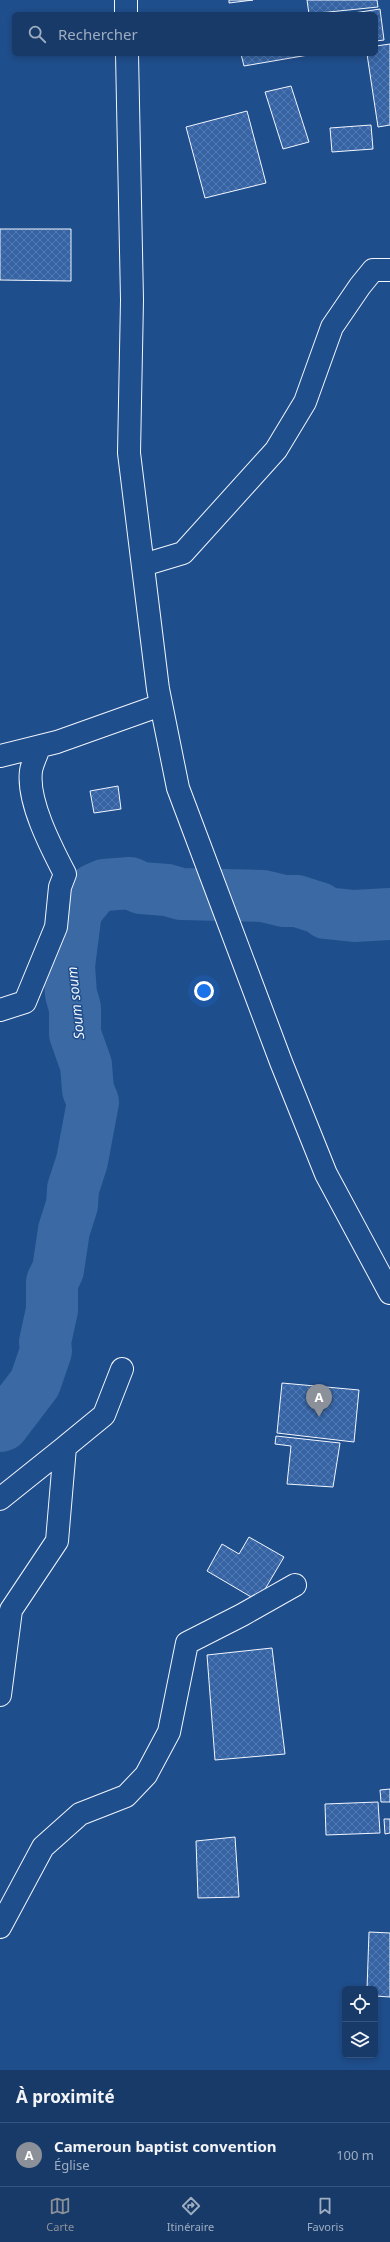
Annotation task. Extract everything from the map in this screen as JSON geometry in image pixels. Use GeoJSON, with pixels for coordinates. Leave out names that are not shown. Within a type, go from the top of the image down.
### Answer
{"type":"FeatureCollection","features":[{"type":"Feature","properties":{"kind":"street"},"geometry":{"type":"LineString","coordinates":[[126,0],[126,12]]}},
{"type":"Feature","properties":{"kind":"street"},"geometry":{"type":"LineString","coordinates":[[127,56],[132,300],[129,453],[142,565],[161,705],[178,788],[281,1062],[326,1174],[390,1293]]}},
{"type":"Feature","properties":{"kind":"street"},"geometry":{"type":"LineString","coordinates":[[142,565],[183,554],[276,450],[305,402],[332,327],[360,286],[373,270],[390,270]]}},
{"type":"Feature","properties":{"kind":"street"},"geometry":{"type":"LineString","coordinates":[[0,756],[39,747],[161,705]]}},
{"type":"Feature","properties":{"kind":"street"},"geometry":{"type":"LineString","coordinates":[[0,1010],[25,1002],[56,927],[60,887],[65,874],[48,840],[32,797],[31,772],[39,747]]}},
{"type":"Feature","properties":{"kind":"street"},"geometry":{"type":"LineString","coordinates":[[0,1499],[104,1415],[122,1369]]}},
{"type":"Feature","properties":{"kind":"street"},"geometry":{"type":"LineString","coordinates":[[0,1695],[11,1610],[57,1541],[65,1447]]}},
{"type":"Feature","properties":{"kind":"street"},"geometry":{"type":"LineString","coordinates":[[0,1927],[43,1847],[80,1814],[126,1796],[146,1775],[169,1732],[187,1643],[242,1615],[295,1585]]}},
{"type":"Feature","properties":{"kind":"building"},"geometry":{"type":"Polygon","coordinates":[[[229,0],[253,0],[229,3],[229,0]]]}},
{"type":"Feature","properties":{"kind":"building"},"geometry":{"type":"Polygon","coordinates":[[[307,0],[377,0],[378,7],[329,12],[309,12],[307,0]]]}},
{"type":"Feature","properties":{"kind":"building"},"geometry":{"type":"Polygon","coordinates":[[[380,9],[384,40],[378,41],[378,12],[360,12],[380,9]]]}},
{"type":"Feature","properties":{"kind":"building"},"geometry":{"type":"Polygon","coordinates":[[[390,44],[390,125],[378,127],[367,56],[378,56],[378,46],[390,44]]]}},
{"type":"Feature","properties":{"kind":"building"},"geometry":{"type":"Polygon","coordinates":[[[242,56],[302,56],[244,66],[242,56]]]}},
{"type":"Feature","properties":{"kind":"building"},"geometry":{"type":"Polygon","coordinates":[[[291,86],[309,142],[283,149],[265,92],[291,86]]]}},
{"type":"Feature","properties":{"kind":"building"},"geometry":{"type":"Polygon","coordinates":[[[247,111],[266,183],[205,198],[186,127],[247,111]]]}},
{"type":"Feature","properties":{"kind":"building"},"geometry":{"type":"Polygon","coordinates":[[[371,125],[373,149],[332,152],[330,128],[371,125]]]}},
{"type":"Feature","properties":{"kind":"building"},"geometry":{"type":"Polygon","coordinates":[[[0,229],[71,229],[71,281],[0,280],[0,229]]]}},
{"type":"Feature","properties":{"kind":"building"},"geometry":{"type":"Polygon","coordinates":[[[118,786],[121,809],[94,813],[90,791],[118,786]]]}},
{"type":"Feature","properties":{"kind":"building"},"geometry":{"type":"Polygon","coordinates":[[[282,1383],[359,1390],[354,1442],[277,1433],[282,1383]]]}},
{"type":"Feature","properties":{"kind":"building"},"geometry":{"type":"Polygon","coordinates":[[[276,1436],[340,1443],[333,1487],[287,1484],[291,1446],[275,1444],[276,1436]]]}},
{"type":"Feature","properties":{"kind":"building"},"geometry":{"type":"Polygon","coordinates":[[[249,1537],[284,1557],[258,1601],[207,1571],[222,1544],[239,1554],[249,1537]]]}},
{"type":"Feature","properties":{"kind":"building"},"geometry":{"type":"Polygon","coordinates":[[[272,1648],[285,1754],[215,1760],[207,1655],[272,1648]]]}},
{"type":"Feature","properties":{"kind":"building"},"geometry":{"type":"Polygon","coordinates":[[[390,1789],[390,1802],[381,1802],[380,1790],[390,1789]]]}},
{"type":"Feature","properties":{"kind":"building"},"geometry":{"type":"Polygon","coordinates":[[[378,1802],[380,1833],[326,1835],[325,1804],[378,1802]]]}},
{"type":"Feature","properties":{"kind":"building"},"geometry":{"type":"Polygon","coordinates":[[[384,1819],[390,1819],[390,1833],[385,1834],[384,1819]]]}},
{"type":"Feature","properties":{"kind":"building"},"geometry":{"type":"Polygon","coordinates":[[[235,1837],[239,1897],[198,1898],[196,1841],[235,1837]]]}},
{"type":"Feature","properties":{"kind":"building"},"geometry":{"type":"Polygon","coordinates":[[[369,1932],[390,1933],[390,1997],[378,1996],[378,1986],[367,1986],[369,1932]]]}},
{"type":"Feature","properties":{"kind":"waterway","name":"Soum soum"},"geometry":{"type":"LineString","coordinates":[[0,1426],[3,1425],[35,1383],[46,1351],[45,1342],[52,1310],[52,1282],[58,1270],[64,1230],[72,1205],[73,1189],[82,1161],[93,1102],[88,1090],[86,1065],[75,1034],[75,1008],[71,994],[69,966],[76,911],[93,890],[104,885],[130,883],[141,888],[167,890],[181,894],[263,896],[284,901],[297,901],[319,908],[326,913],[354,916],[390,914]]}},
{"type":"Feature","properties":{"kind":"place","name":"Cameroun baptist convention"},"geometry":{"type":"Point","coordinates":[319,1417]}}]}
